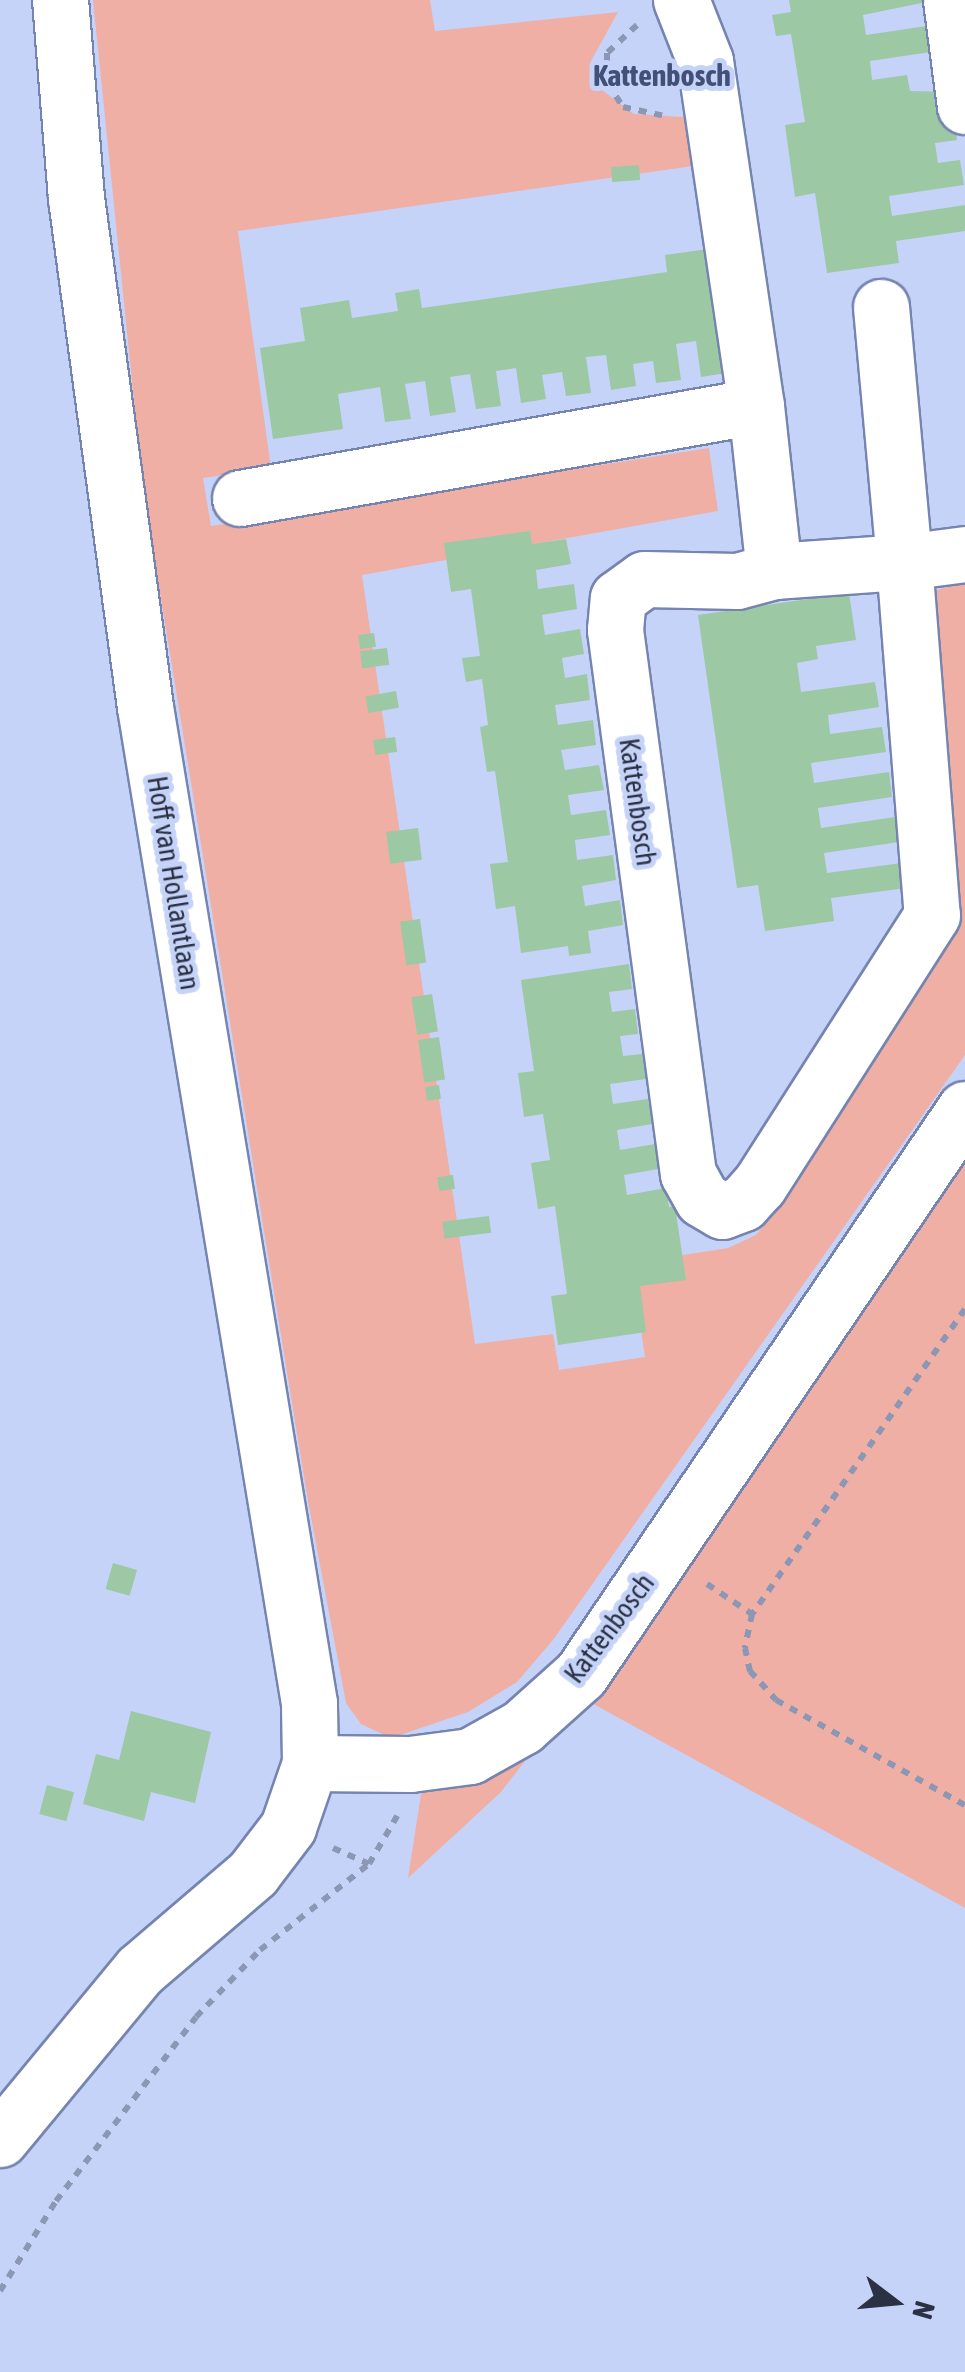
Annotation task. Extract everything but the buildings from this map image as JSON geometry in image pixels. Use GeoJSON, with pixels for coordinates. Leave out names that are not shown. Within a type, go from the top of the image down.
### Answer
{"type":"FeatureCollection","features":[{"type":"Feature","properties":{"kind":"street","name":"Hoff van Hollantlaan"},"geometry":{"type":"LineString","coordinates":[[0,2139],[140,1970],[253,1874],[288,1828],[310,1763],[310,1702],[144,707],[76,198],[60,0]]}},
{"type":"Feature","properties":{"kind":"street"},"geometry":{"type":"LineString","coordinates":[[951,0],[965,106]]}},
{"type":"Feature","properties":{"kind":"street"},"geometry":{"type":"LineString","coordinates":[[685,9],[712,107],[756,406],[774,572]]}},
{"type":"Feature","properties":{"kind":"street","name":"Kattenbosch"},"geometry":{"type":"LineString","coordinates":[[881,308],[904,562],[932,916],[758,1186],[743,1203],[722,1211],[702,1199],[688,1174],[615,630],[618,598],[644,579],[738,581],[774,572],[904,562],[965,554]]}},
{"type":"Feature","properties":{"kind":"street"},"geometry":{"type":"LineString","coordinates":[[240,498],[756,406]]}},
{"type":"Feature","properties":{"kind":"street","name":"Kattenbosch"},"geometry":{"type":"LineString","coordinates":[[410,1764],[470,1756],[522,1726],[582,1674],[965,1109]]}},
{"type":"Feature","properties":{"kind":"street"},"geometry":{"type":"LineString","coordinates":[[310,1763],[410,1764]]}},
{"type":"Feature","properties":{"kind":"path"},"geometry":{"type":"LineString","coordinates":[[685,9],[626,30],[607,53],[607,83],[636,114],[712,107]]}},
{"type":"Feature","properties":{"kind":"path"},"geometry":{"type":"LineString","coordinates":[[965,1309],[752,1614],[746,1648],[750,1671],[776,1700],[965,1804]]}},
{"type":"Feature","properties":{"kind":"path"},"geometry":{"type":"LineString","coordinates":[[0,2290],[56,2201],[196,2017],[260,1950],[368,1864],[396,1820],[410,1764]]}},
{"type":"Feature","properties":{"kind":"shaded area"},"geometry":{"type":"Polygon","coordinates":[[[93,0],[430,0],[435,31],[618,12],[591,61],[598,87],[634,114],[700,118],[707,164],[238,231],[271,468],[203,478],[211,526],[709,448],[718,511],[362,575],[475,1344],[553,1334],[559,1370],[645,1357],[631,1263],[728,1248],[756,1235],[779,1208],[951,936],[960,905],[957,861],[922,643],[925,605],[937,590],[965,582],[965,1055],[553,1640],[517,1682],[468,1712],[391,1738],[361,1724],[346,1703],[308,1501],[143,488],[93,0]]]}},
{"type":"Feature","properties":{"kind":"shaded area"},"geometry":{"type":"Polygon","coordinates":[[[965,1139],[965,1908],[577,1695],[965,1139]]]}},
{"type":"Feature","properties":{"kind":"shaded area"},"geometry":{"type":"Polygon","coordinates":[[[555,1722],[501,1792],[408,1878],[422,1788],[555,1722]]]}},
{"type":"Feature","properties":{"kind":"district","name":"Kattenbosch"},"geometry":{"type":"Point","coordinates":[662,75]}}]}
